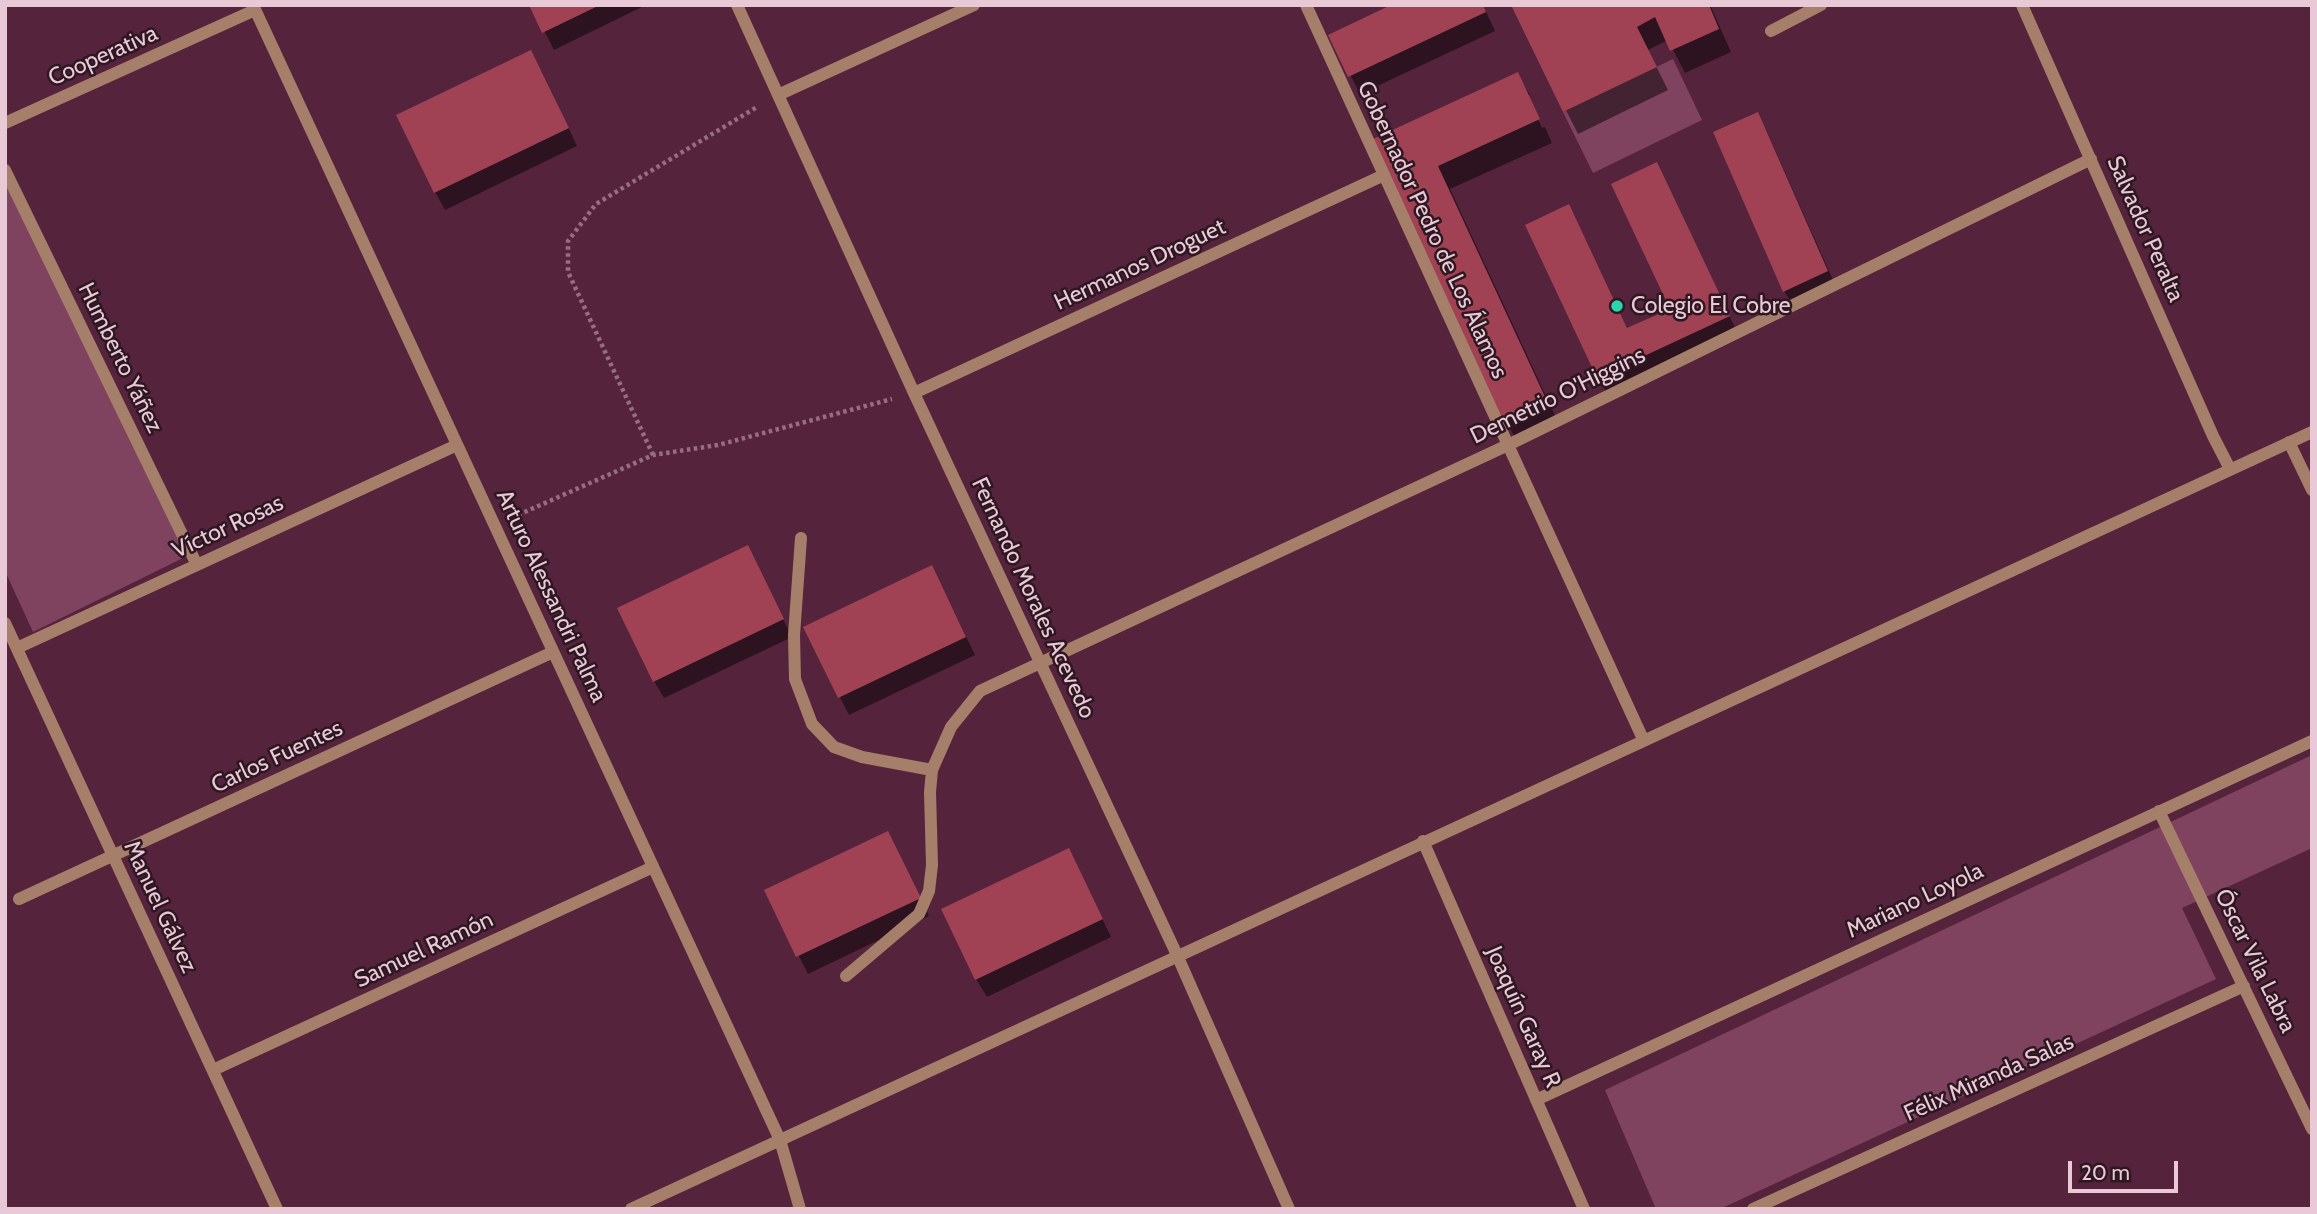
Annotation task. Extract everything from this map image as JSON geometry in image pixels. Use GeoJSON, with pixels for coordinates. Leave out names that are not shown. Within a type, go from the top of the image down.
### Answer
{"type":"FeatureCollection","features":[{"type":"Feature","properties":{"kind":"street","name":"Fernando Morales Acevedo"},"geometry":{"type":"LineString","coordinates":[[737,5],[914,393],[1177,955],[1289,1209]]}},
{"type":"Feature","properties":{"kind":"street"},"geometry":{"type":"LineString","coordinates":[[778,95],[974,5]]}},
{"type":"Feature","properties":{"kind":"street","name":"Gobernador Pedro de Los Álamos"},"geometry":{"type":"LineString","coordinates":[[1306,5],[1643,739]]}},
{"type":"Feature","properties":{"kind":"street"},"geometry":{"type":"LineString","coordinates":[[1771,32],[1821,5]]}},
{"type":"Feature","properties":{"kind":"street","name":"Salvador Peralta"},"geometry":{"type":"LineString","coordinates":[[2022,5],[2230,469]]}},
{"type":"Feature","properties":{"kind":"street","name":"Cooperativa"},"geometry":{"type":"LineString","coordinates":[[5,123],[254,8]]}},
{"type":"Feature","properties":{"kind":"street","name":"Arturo Alessandri Palma"},"geometry":{"type":"LineString","coordinates":[[254,8],[780,1140],[800,1209]]}},
{"type":"Feature","properties":{"kind":"street","name":"Demetrio O'Higgins"},"geometry":{"type":"LineString","coordinates":[[932,770],[951,727],[980,691],[1508,445],[2091,159]]}},
{"type":"Feature","properties":{"kind":"street","name":"Humberto Yáñez"},"geometry":{"type":"LineString","coordinates":[[5,170],[197,565]]}},
{"type":"Feature","properties":{"kind":"street","name":"Hermanos Droguet"},"geometry":{"type":"LineString","coordinates":[[914,393],[1384,175]]}},
{"type":"Feature","properties":{"kind":"street"},"geometry":{"type":"LineString","coordinates":[[631,1209],[2312,432]]}},
{"type":"Feature","properties":{"kind":"street"},"geometry":{"type":"LineString","coordinates":[[2289,442],[2312,490]]}},
{"type":"Feature","properties":{"kind":"street","name":"Víctor Rosas"},"geometry":{"type":"LineString","coordinates":[[17,648],[457,445]]}},
{"type":"Feature","properties":{"kind":"street"},"geometry":{"type":"LineString","coordinates":[[801,538],[794,635],[795,679],[812,724],[834,747],[862,757],[932,770],[932,865],[929,891],[919,914],[846,976]]}},
{"type":"Feature","properties":{"kind":"street","name":"Manuel Gálvez"},"geometry":{"type":"LineString","coordinates":[[5,623],[277,1209]]}},
{"type":"Feature","properties":{"kind":"street","name":"Carlos Fuentes"},"geometry":{"type":"LineString","coordinates":[[19,900],[554,652]]}},
{"type":"Feature","properties":{"kind":"street","name":"Mariano Loyola"},"geometry":{"type":"LineString","coordinates":[[1536,1100],[2312,741]]}},
{"type":"Feature","properties":{"kind":"street","name":"Óscar Vila Labra"},"geometry":{"type":"LineString","coordinates":[[2159,811],[2312,1129]]}},
{"type":"Feature","properties":{"kind":"street","name":"Joaquín Garay R"},"geometry":{"type":"LineString","coordinates":[[1423,841],[1584,1209]]}},
{"type":"Feature","properties":{"kind":"street","name":"Samuel Ramón"},"geometry":{"type":"LineString","coordinates":[[213,1070],[653,867]]}},
{"type":"Feature","properties":{"kind":"street","name":"Félix Miranda Salas"},"geometry":{"type":"LineString","coordinates":[[1753,1209],[2244,986]]}},
{"type":"Feature","properties":{"kind":"path"},"geometry":{"type":"LineString","coordinates":[[653,456],[568,272],[568,241],[596,204],[778,95]]}},
{"type":"Feature","properties":{"kind":"path"},"geometry":{"type":"LineString","coordinates":[[494,525],[653,456],[718,444],[914,393]]}},
{"type":"Feature","properties":{"kind":"shaded area"},"geometry":{"type":"Polygon","coordinates":[[[1673,59],[1702,120],[1593,173],[1563,112],[1673,59]]]}},
{"type":"Feature","properties":{"kind":"shaded area"},"geometry":{"type":"Polygon","coordinates":[[[5,165],[189,555],[33,632],[5,571],[5,165]]]}},
{"type":"Feature","properties":{"kind":"shaded area"},"geometry":{"type":"Polygon","coordinates":[[[2312,755],[2312,848],[2182,908],[2216,979],[1720,1209],[1656,1209],[1605,1090],[2312,755]]]}},
{"type":"Feature","properties":{"kind":"building"},"geometry":{"type":"Polygon","coordinates":[[[529,5],[600,5],[542,33],[529,5]]]}},
{"type":"Feature","properties":{"kind":"building"},"geometry":{"type":"Polygon","coordinates":[[[1391,5],[1483,5],[1486,12],[1348,77],[1328,35],[1391,5]]]}},
{"type":"Feature","properties":{"kind":"building"},"geometry":{"type":"Polygon","coordinates":[[[1511,5],[1709,5],[1719,29],[1670,51],[1655,17],[1637,27],[1657,67],[1563,112],[1511,5]]]}},
{"type":"Feature","properties":{"kind":"building"},"geometry":{"type":"Polygon","coordinates":[[[531,50],[569,128],[434,193],[396,115],[531,50]]]}},
{"type":"Feature","properties":{"kind":"building"},"geometry":{"type":"Polygon","coordinates":[[[1518,72],[1540,119],[1438,166],[1546,399],[1502,419],[1373,139],[1518,72]]]}},
{"type":"Feature","properties":{"kind":"building"},"geometry":{"type":"Polygon","coordinates":[[[1758,112],[1828,271],[1783,292],[1713,132],[1758,112]]]}},
{"type":"Feature","properties":{"kind":"building"},"geometry":{"type":"Polygon","coordinates":[[[1657,162],[1730,316],[1597,378],[1525,225],[1569,204],[1627,328],[1670,309],[1611,184],[1657,162]]]}},
{"type":"Feature","properties":{"kind":"building"},"geometry":{"type":"Polygon","coordinates":[[[748,545],[784,619],[653,682],[617,608],[748,545]]]}},
{"type":"Feature","properties":{"kind":"building"},"geometry":{"type":"Polygon","coordinates":[[[932,565],[966,637],[838,698],[803,627],[932,565]]]}},
{"type":"Feature","properties":{"kind":"building"},"geometry":{"type":"Polygon","coordinates":[[[888,831],[921,898],[796,957],[764,890],[888,831]]]}},
{"type":"Feature","properties":{"kind":"building"},"geometry":{"type":"Polygon","coordinates":[[[1069,848],[1103,919],[975,980],[941,909],[1069,848]]]}},
{"type":"Feature","properties":{"kind":"place","name":"Colegio El Cobre"},"geometry":{"type":"Point","coordinates":[1617,306]}}]}
